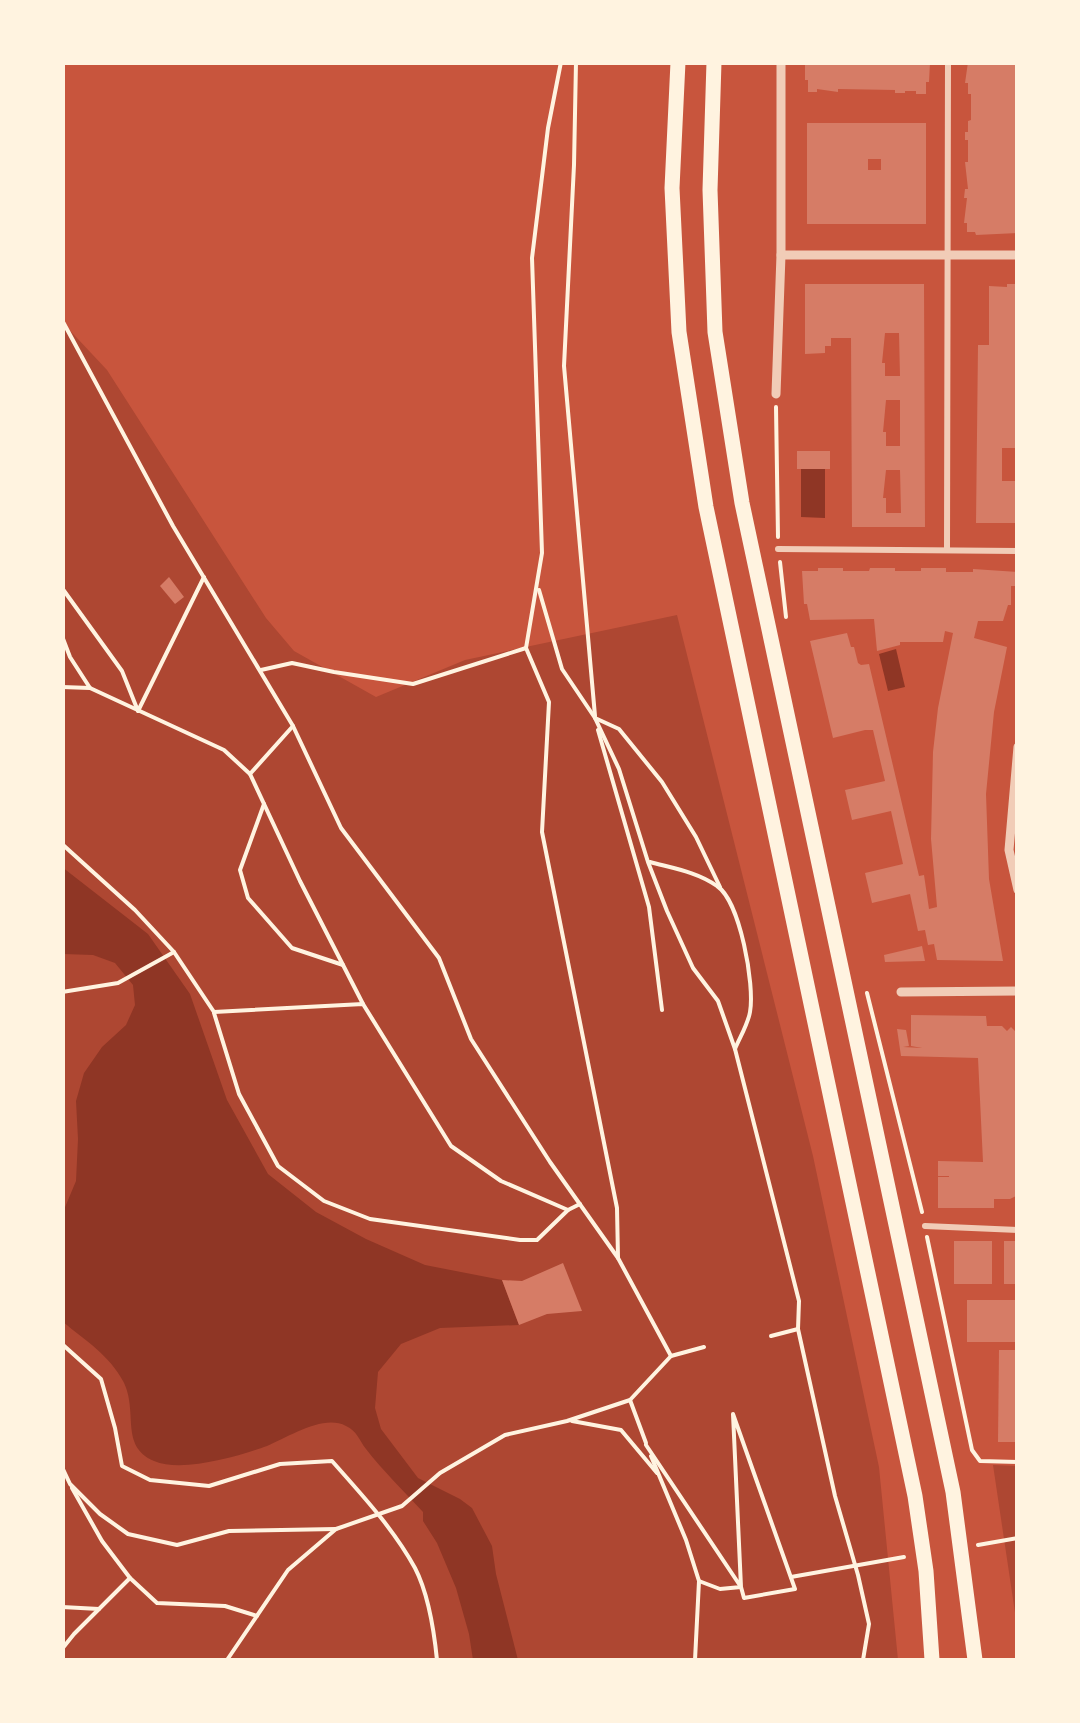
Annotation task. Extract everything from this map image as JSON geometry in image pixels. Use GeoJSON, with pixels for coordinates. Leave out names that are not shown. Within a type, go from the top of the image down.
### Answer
{"type":"FeatureCollection","features":[{"type":"Feature","properties":{"kind":"highway"},"geometry":{"type":"LineString","coordinates":[[678,62],[672,188],[679,332],[706,507],[915,1496],[926,1571],[932,1660]]}},
{"type":"Feature","properties":{"kind":"highway"},"geometry":{"type":"LineString","coordinates":[[714,62],[710,190],[716,332],[742,502],[953,1492],[974,1660]]}},
{"type":"Feature","properties":{"kind":"street"},"geometry":{"type":"LineString","coordinates":[[776,394],[782,255],[781,62]]}},
{"type":"Feature","properties":{"kind":"street"},"geometry":{"type":"LineString","coordinates":[[947,550],[948,62]]}},
{"type":"Feature","properties":{"kind":"street"},"geometry":{"type":"LineString","coordinates":[[782,255],[1018,254]]}},
{"type":"Feature","properties":{"kind":"street"},"geometry":{"type":"LineString","coordinates":[[778,549],[1018,551]]}},
{"type":"Feature","properties":{"kind":"street"},"geometry":{"type":"LineString","coordinates":[[1018,747],[1009,850],[1018,890]]}},
{"type":"Feature","properties":{"kind":"street"},"geometry":{"type":"LineString","coordinates":[[901,992],[1018,990]]}},
{"type":"Feature","properties":{"kind":"street"},"geometry":{"type":"LineString","coordinates":[[925,1223],[1018,1230]]}},
{"type":"Feature","properties":{"kind":"path"},"geometry":{"type":"LineString","coordinates":[[561,62],[548,128],[532,258],[542,553],[526,648],[550,702],[542,832],[617,1208],[618,1258]]}},
{"type":"Feature","properties":{"kind":"path"},"geometry":{"type":"LineString","coordinates":[[576,62],[564,366],[595,718],[650,908],[662,1010]]}},
{"type":"Feature","properties":{"kind":"path"},"geometry":{"type":"LineString","coordinates":[[62,320],[173,526],[294,726],[341,828],[439,958],[471,1038],[618,1258],[671,1356]]}},
{"type":"Feature","properties":{"kind":"path"},"geometry":{"type":"LineString","coordinates":[[776,394],[778,549],[788,630]]}},
{"type":"Feature","properties":{"kind":"path"},"geometry":{"type":"LineString","coordinates":[[138,710],[204,577]]}},
{"type":"Feature","properties":{"kind":"path"},"geometry":{"type":"LineString","coordinates":[[538,585],[562,669],[595,718],[619,768],[648,862],[693,968],[718,1001],[735,1048],[799,1301],[798,1329],[835,1496],[869,1624],[863,1660]]}},
{"type":"Feature","properties":{"kind":"path"},"geometry":{"type":"LineString","coordinates":[[62,588],[122,672],[138,710]]}},
{"type":"Feature","properties":{"kind":"path"},"geometry":{"type":"LineString","coordinates":[[62,636],[90,688]]}},
{"type":"Feature","properties":{"kind":"path"},"geometry":{"type":"LineString","coordinates":[[261,670],[292,663],[413,684],[526,648]]}},
{"type":"Feature","properties":{"kind":"path"},"geometry":{"type":"LineString","coordinates":[[62,687],[90,688],[138,710],[224,750],[250,774],[363,1004],[451,1146],[501,1181],[568,1210]]}},
{"type":"Feature","properties":{"kind":"path"},"geometry":{"type":"LineString","coordinates":[[595,718],[619,729],[662,782],[696,837],[733,910],[748,954],[750,1013],[735,1048]]}},
{"type":"Feature","properties":{"kind":"path"},"geometry":{"type":"LineString","coordinates":[[250,774],[294,726]]}},
{"type":"Feature","properties":{"kind":"path"},"geometry":{"type":"LineString","coordinates":[[264,804],[240,870],[248,898],[292,948],[343,966]]}},
{"type":"Feature","properties":{"kind":"path"},"geometry":{"type":"LineString","coordinates":[[62,844],[135,910],[174,952],[214,1012],[238,1094],[278,1166],[324,1201],[370,1218],[520,1240],[537,1240],[568,1210],[580,1204]]}},
{"type":"Feature","properties":{"kind":"path"},"geometry":{"type":"LineString","coordinates":[[648,862],[689,872],[720,887]]}},
{"type":"Feature","properties":{"kind":"path"},"geometry":{"type":"LineString","coordinates":[[62,992],[118,983],[174,952]]}},
{"type":"Feature","properties":{"kind":"path"},"geometry":{"type":"LineString","coordinates":[[862,977],[925,1223],[972,1450],[980,1461],[1018,1462]]}},
{"type":"Feature","properties":{"kind":"path"},"geometry":{"type":"LineString","coordinates":[[214,1012],[363,1004]]}},
{"type":"Feature","properties":{"kind":"path"},"geometry":{"type":"LineString","coordinates":[[771,1336],[798,1329]]}},
{"type":"Feature","properties":{"kind":"path"},"geometry":{"type":"LineString","coordinates":[[62,1344],[101,1380],[122,1466],[150,1480],[209,1486],[280,1464],[332,1461],[379,1513],[416,1570],[434,1628],[436,1660]]}},
{"type":"Feature","properties":{"kind":"path"},"geometry":{"type":"LineString","coordinates":[[70,1484],[100,1514],[128,1534],[177,1545],[229,1531],[336,1529],[402,1506],[440,1473],[504,1435],[630,1400],[671,1356],[704,1347]]}},
{"type":"Feature","properties":{"kind":"path"},"geometry":{"type":"LineString","coordinates":[[630,1400],[699,1582],[694,1660]]}},
{"type":"Feature","properties":{"kind":"path"},"geometry":{"type":"LineString","coordinates":[[646,1445],[741,1587],[744,1598],[795,1589],[733,1414],[741,1587]]}},
{"type":"Feature","properties":{"kind":"path"},"geometry":{"type":"LineString","coordinates":[[567,1420],[621,1430],[660,1477]]}},
{"type":"Feature","properties":{"kind":"path"},"geometry":{"type":"LineString","coordinates":[[62,1466],[102,1541],[130,1578],[157,1603],[225,1606],[257,1616]]}},
{"type":"Feature","properties":{"kind":"path"},"geometry":{"type":"LineString","coordinates":[[228,1660],[288,1570],[336,1529]]}},
{"type":"Feature","properties":{"kind":"path"},"geometry":{"type":"LineString","coordinates":[[62,1650],[130,1578]]}},
{"type":"Feature","properties":{"kind":"path"},"geometry":{"type":"LineString","coordinates":[[699,1582],[720,1588],[741,1587]]}},
{"type":"Feature","properties":{"kind":"path"},"geometry":{"type":"LineString","coordinates":[[62,1607],[99,1609]]}},
{"type":"Feature","properties":{"kind":"shaded area"},"geometry":{"type":"Polygon","coordinates":[[[62,322],[107,370],[266,618],[294,651],[376,697],[465,660],[677,615],[813,1156],[879,1467],[898,1660],[63,1660],[62,322]]]}},
{"type":"Feature","properties":{"kind":"shaded area"},"geometry":{"type":"Polygon","coordinates":[[[801,469],[825,469],[825,518],[801,517],[801,469]]]}},
{"type":"Feature","properties":{"kind":"shaded area"},"geometry":{"type":"Polygon","coordinates":[[[896,649],[905,687],[888,691],[879,654],[896,649]]]}},
{"type":"Feature","properties":{"kind":"shaded area"},"geometry":{"type":"Polygon","coordinates":[[[62,867],[148,934],[190,994],[227,1100],[268,1174],[316,1212],[366,1239],[425,1265],[502,1280],[519,1325],[440,1328],[401,1344],[378,1372],[375,1408],[381,1429],[418,1478],[472,1508],[492,1546],[518,1660],[473,1660],[456,1588],[423,1521],[423,1512],[350,1428],[337,1423],[317,1425],[267,1446],[211,1462],[180,1465],[154,1461],[143,1454],[133,1437],[123,1381],[96,1348],[63,1322],[63,1212],[76,1181],[76,1101],[84,1073],[102,1047],[126,1025],[135,1005],[133,985],[115,963],[93,955],[63,954],[62,867]]]}},
{"type":"Feature","properties":{"kind":"shaded area"},"geometry":{"type":"Polygon","coordinates":[[[993,1465],[1017,1466],[1017,1626],[993,1465]]]}},
{"type":"Feature","properties":{"kind":"building"},"geometry":{"type":"Polygon","coordinates":[[[805,62],[926,62],[930,63],[929,82],[926,94],[838,89],[808,92],[805,62]]]}},
{"type":"Feature","properties":{"kind":"building"},"geometry":{"type":"Polygon","coordinates":[[[968,62],[1018,62],[1018,233],[976,235],[967,232],[964,223],[968,189],[965,132],[971,120],[971,94],[965,83],[968,62]]]}},
{"type":"Feature","properties":{"kind":"building"},"geometry":{"type":"Polygon","coordinates":[[[807,123],[926,123],[926,224],[807,224],[807,123]],[[868,159],[868,170],[881,170],[881,159],[868,159]]]}},
{"type":"Feature","properties":{"kind":"building"},"geometry":{"type":"Polygon","coordinates":[[[805,284],[924,284],[925,527],[852,527],[851,338],[831,338],[825,353],[805,354],[805,284]],[[885,333],[885,376],[900,376],[899,333],[885,333]],[[886,400],[886,446],[900,446],[900,400],[886,400]],[[886,470],[886,513],[901,513],[900,470],[886,470]]]}},
{"type":"Feature","properties":{"kind":"building"},"geometry":{"type":"Polygon","coordinates":[[[1018,284],[1018,448],[1002,448],[1002,481],[1018,481],[1018,523],[976,523],[978,345],[989,345],[989,286],[1018,284]]]}},
{"type":"Feature","properties":{"kind":"building"},"geometry":{"type":"Polygon","coordinates":[[[797,451],[830,451],[830,469],[797,469],[797,451]]]}},
{"type":"Feature","properties":{"kind":"building"},"geometry":{"type":"Polygon","coordinates":[[[818,568],[1018,572],[1018,586],[1011,586],[1011,605],[1003,621],[978,621],[974,638],[1007,647],[994,712],[986,794],[989,879],[1003,961],[937,960],[934,944],[928,945],[925,930],[918,931],[910,894],[872,903],[865,873],[903,864],[891,811],[852,820],[845,790],[885,781],[873,730],[833,738],[810,641],[847,633],[858,663],[869,664],[919,876],[924,875],[929,909],[937,907],[931,839],[933,752],[953,633],[945,631],[943,642],[900,642],[877,651],[874,619],[810,620],[804,604],[802,571],[818,568]]]}},
{"type":"Feature","properties":{"kind":"building"},"geometry":{"type":"Polygon","coordinates":[[[169,577],[184,597],[175,604],[160,586],[169,577]]]}},
{"type":"Feature","properties":{"kind":"building"},"geometry":{"type":"Polygon","coordinates":[[[922,946],[925,961],[885,962],[884,955],[922,946]]]}},
{"type":"Feature","properties":{"kind":"building"},"geometry":{"type":"Polygon","coordinates":[[[911,1015],[986,1016],[987,1026],[1002,1026],[1007,1031],[1011,1027],[1018,1034],[1018,1195],[994,1199],[994,1208],[938,1208],[938,1177],[949,1176],[938,1176],[938,1161],[983,1162],[978,1058],[901,1056],[897,1029],[906,1030],[909,1046],[903,1047],[922,1048],[911,1046],[911,1015]]]}},
{"type":"Feature","properties":{"kind":"building"},"geometry":{"type":"Polygon","coordinates":[[[954,1241],[992,1241],[992,1284],[954,1284],[954,1241]]]}},
{"type":"Feature","properties":{"kind":"building"},"geometry":{"type":"Polygon","coordinates":[[[1004,1241],[1018,1241],[1018,1284],[1004,1284],[1004,1241]]]}},
{"type":"Feature","properties":{"kind":"building"},"geometry":{"type":"Polygon","coordinates":[[[563,1263],[582,1311],[547,1314],[519,1325],[502,1280],[522,1281],[563,1263]]]}},
{"type":"Feature","properties":{"kind":"building"},"geometry":{"type":"Polygon","coordinates":[[[967,1300],[1018,1300],[1018,1342],[967,1342],[967,1300]]]}},
{"type":"Feature","properties":{"kind":"building"},"geometry":{"type":"Polygon","coordinates":[[[999,1350],[1018,1350],[1018,1442],[998,1442],[999,1350]]]}}]}
